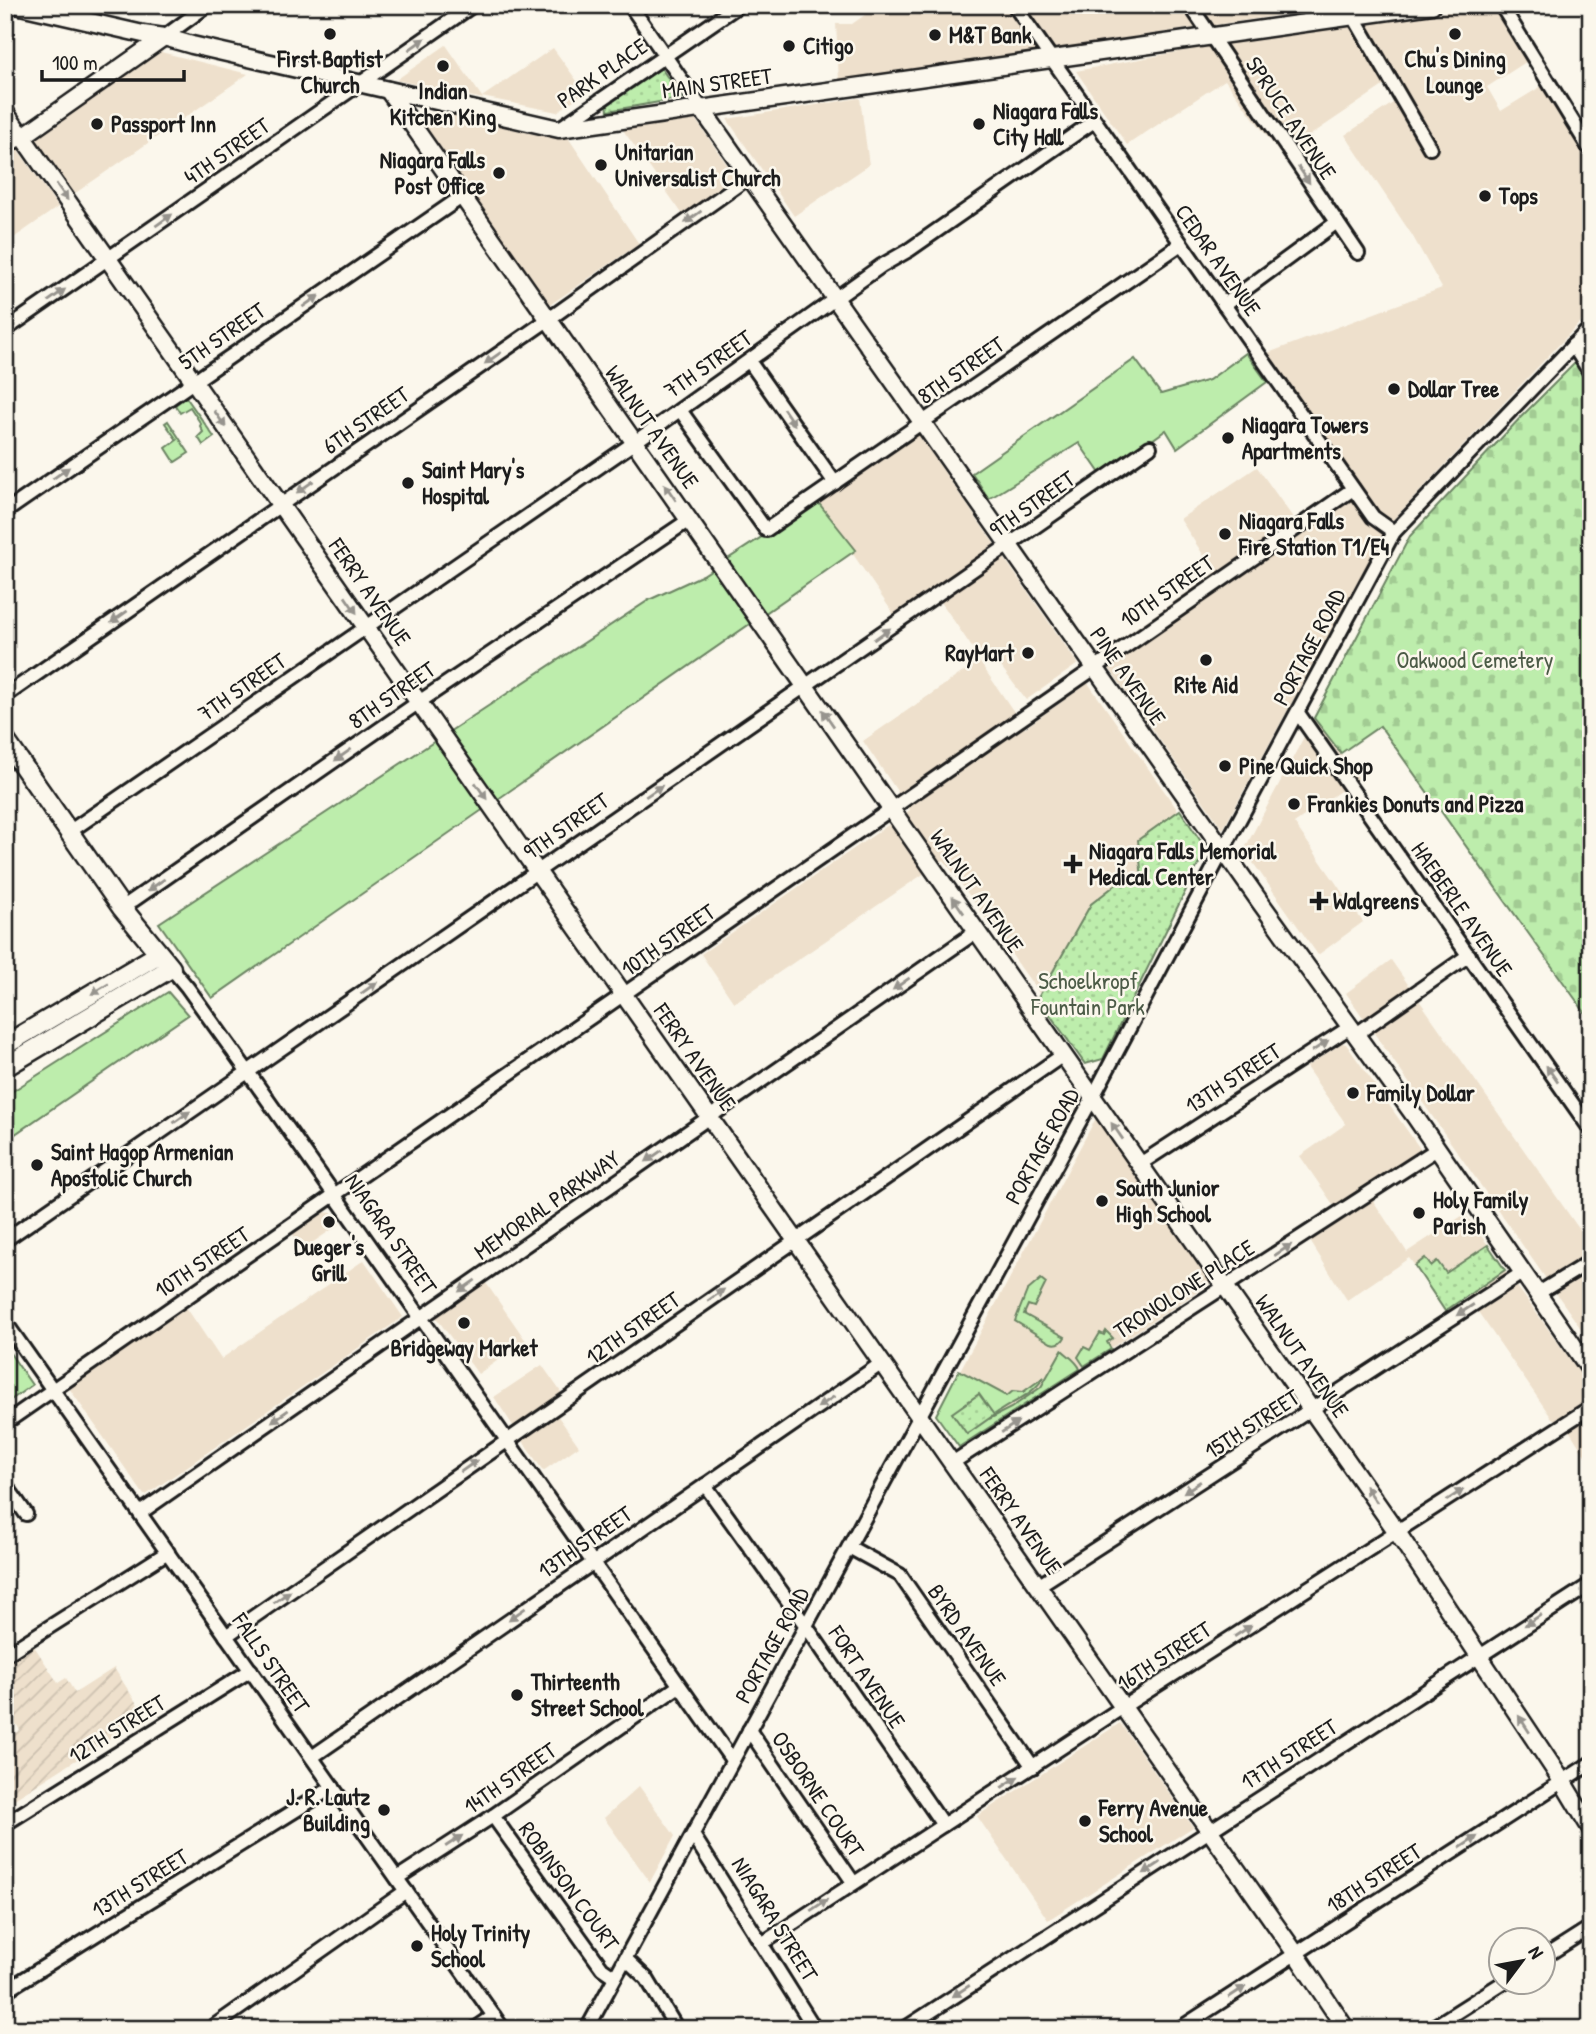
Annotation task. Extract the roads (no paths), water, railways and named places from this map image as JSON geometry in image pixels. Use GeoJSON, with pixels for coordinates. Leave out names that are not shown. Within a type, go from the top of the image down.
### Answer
{"type":"FeatureCollection","features":[{"type":"Feature","properties":{"kind":"highway","name":"NIAGARA STREET"},"geometry":{"type":"LineString","coordinates":[[5,740],[122,908],[171,968]]}},
{"type":"Feature","properties":{"kind":"highway"},"geometry":{"type":"LineString","coordinates":[[5,1045],[159,954]]}},
{"type":"Feature","properties":{"kind":"highway"},"geometry":{"type":"LineString","coordinates":[[5,1067],[171,968]]}},
{"type":"Feature","properties":{"kind":"main road","name":"MAIN STREET"},"geometry":{"type":"LineString","coordinates":[[16,5],[559,129],[1212,37],[1350,11],[1432,5]]}},
{"type":"Feature","properties":{"kind":"main road"},"geometry":{"type":"LineString","coordinates":[[22,136],[164,37]]}},
{"type":"Feature","properties":{"kind":"main road","name":"WALNUT AVENUE"},"geometry":{"type":"LineString","coordinates":[[388,90],[1397,1532],[1591,1829]]}},
{"type":"Feature","properties":{"kind":"main road"},"geometry":{"type":"LineString","coordinates":[[416,129],[421,110],[437,102]]}},
{"type":"Feature","properties":{"kind":"main road","name":"PINE AVENUE"},"geometry":{"type":"LineString","coordinates":[[701,108],[1591,1371]]}},
{"type":"Feature","properties":{"kind":"main road","name":"FERRY AVENUE"},"geometry":{"type":"LineString","coordinates":[[5,112],[1210,1830],[1346,2029]]}},
{"type":"Feature","properties":{"kind":"street"},"geometry":{"type":"LineString","coordinates":[[164,37],[208,5]]}},
{"type":"Feature","properties":{"kind":"street","name":"4TH STREET"},"geometry":{"type":"LineString","coordinates":[[5,330],[473,5]]}},
{"type":"Feature","properties":{"kind":"street","name":"PINE AVENUE"},"geometry":{"type":"LineString","coordinates":[[630,5],[701,108]]}},
{"type":"Feature","properties":{"kind":"street","name":"PARK PLACE"},"geometry":{"type":"LineString","coordinates":[[559,129],[739,5]]}},
{"type":"Feature","properties":{"kind":"street","name":"CEDAR AVENUE"},"geometry":{"type":"LineString","coordinates":[[1014,5],[1373,517],[1395,533]]}},
{"type":"Feature","properties":{"kind":"street","name":"SPRUCE AVENUE"},"geometry":{"type":"LineString","coordinates":[[1190,5],[1358,253]]}},
{"type":"Feature","properties":{"kind":"street"},"geometry":{"type":"LineString","coordinates":[[1501,5],[1591,151]]}},
{"type":"Feature","properties":{"kind":"street"},"geometry":{"type":"LineString","coordinates":[[1350,11],[1430,148]]}},
{"type":"Feature","properties":{"kind":"street","name":"7TH STREET"},"geometry":{"type":"LineString","coordinates":[[69,832],[635,442],[881,266],[909,250],[1094,121]]}},
{"type":"Feature","properties":{"kind":"street"},"geometry":{"type":"LineString","coordinates":[[5,148],[22,136]]}},
{"type":"Feature","properties":{"kind":"street","name":"6TH STREET"},"geometry":{"type":"LineString","coordinates":[[5,696],[749,177]]}},
{"type":"Feature","properties":{"kind":"street","name":"5TH STREET"},"geometry":{"type":"LineString","coordinates":[[5,512],[463,196]]}},
{"type":"Feature","properties":{"kind":"street"},"geometry":{"type":"LineString","coordinates":[[1224,305],[1337,222]]}},
{"type":"Feature","properties":{"kind":"street","name":"8TH STREET"},"geometry":{"type":"LineString","coordinates":[[680,410],[766,530],[1181,244]]}},
{"type":"Feature","properties":{"kind":"street","name":"PORTAGE ROAD"},"geometry":{"type":"LineString","coordinates":[[587,2029],[1093,1097],[1395,533],[1591,327]]}},
{"type":"Feature","properties":{"kind":"street"},"geometry":{"type":"LineString","coordinates":[[1573,345],[1591,374]]}},
{"type":"Feature","properties":{"kind":"street"},"geometry":{"type":"LineString","coordinates":[[749,361],[835,483]]}},
{"type":"Feature","properties":{"kind":"street","name":"9TH STREET"},"geometry":{"type":"LineString","coordinates":[[5,1240],[1150,447]]}},
{"type":"Feature","properties":{"kind":"street","name":"10TH STREET"},"geometry":{"type":"LineString","coordinates":[[5,1423],[1353,489]]}},
{"type":"Feature","properties":{"kind":"street","name":"8TH STREET"},"geometry":{"type":"LineString","coordinates":[[122,908],[419,702],[689,520]]}},
{"type":"Feature","properties":{"kind":"street","name":"HAEBERLE AVENUE"},"geometry":{"type":"LineString","coordinates":[[1298,713],[1591,1130]]}},
{"type":"Feature","properties":{"kind":"street","name":"MEMORIAL PARKWAY"},"geometry":{"type":"LineString","coordinates":[[140,1513],[977,931]]}},
{"type":"Feature","properties":{"kind":"street","name":"13TH STREET"},"geometry":{"type":"LineString","coordinates":[[1140,1164],[1469,955]]}},
{"type":"Feature","properties":{"kind":"street","name":"NIAGARA STREET"},"geometry":{"type":"LineString","coordinates":[[171,968],[248,1072],[732,1760]]}},
{"type":"Feature","properties":{"kind":"street","name":"12TH STREET"},"geometry":{"type":"LineString","coordinates":[[226,1636],[1063,1055]]}},
{"type":"Feature","properties":{"kind":"street","name":"TRONOLONE PLACE"},"geometry":{"type":"LineString","coordinates":[[952,1463],[1437,1149]]}},
{"type":"Feature","properties":{"kind":"street"},"geometry":{"type":"LineString","coordinates":[[1537,1294],[1591,1261]]}},
{"type":"Feature","properties":{"kind":"street","name":"15TH STREET"},"geometry":{"type":"LineString","coordinates":[[1038,1586],[1522,1273]]}},
{"type":"Feature","properties":{"kind":"street","name":"FALLS STREET"},"geometry":{"type":"LineString","coordinates":[[5,1322],[503,2029]]}},
{"type":"Feature","properties":{"kind":"street","name":"13TH STREET"},"geometry":{"type":"LineString","coordinates":[[312,1757],[882,1363]]}},
{"type":"Feature","properties":{"kind":"street","name":"16TH STREET"},"geometry":{"type":"LineString","coordinates":[[763,1943],[1123,1707],[1591,1407]]}},
{"type":"Feature","properties":{"kind":"street"},"geometry":{"type":"LineString","coordinates":[[5,1484],[26,1514]]}},
{"type":"Feature","properties":{"kind":"street","name":"FORT AVENUE"},"geometry":{"type":"LineString","coordinates":[[705,1485],[943,1825]]}},
{"type":"Feature","properties":{"kind":"street","name":"BYRD AVENUE"},"geometry":{"type":"LineString","coordinates":[[849,1547],[900,1574],[1033,1767]]}},
{"type":"Feature","properties":{"kind":"street"},"geometry":{"type":"LineString","coordinates":[[5,1655],[168,1552]]}},
{"type":"Feature","properties":{"kind":"street","name":"17TH STREET"},"geometry":{"type":"LineString","coordinates":[[904,2029],[1591,1584]]}},
{"type":"Feature","properties":{"kind":"street","name":"12TH STREET"},"geometry":{"type":"LineString","coordinates":[[5,1824],[251,1670]]}},
{"type":"Feature","properties":{"kind":"street","name":"14TH STREET"},"geometry":{"type":"LineString","coordinates":[[397,1878],[493,1816],[679,1686]]}},
{"type":"Feature","properties":{"kind":"street","name":"OSBORNE COURT"},"geometry":{"type":"LineString","coordinates":[[749,1730],[853,1882]]}},
{"type":"Feature","properties":{"kind":"street","name":"18TH STREET"},"geometry":{"type":"LineString","coordinates":[[1179,2029],[1591,1763]]}},
{"type":"Feature","properties":{"kind":"street","name":"13TH STREET"},"geometry":{"type":"LineString","coordinates":[[5,1992],[333,1787]]}},
{"type":"Feature","properties":{"kind":"street","name":"ROBINSON COURT"},"geometry":{"type":"LineString","coordinates":[[493,1816],[602,1968],[615,1978]]}},
{"type":"Feature","properties":{"kind":"street","name":"NIAGARA STREET"},"geometry":{"type":"LineString","coordinates":[[693,1835],[815,2029]]}},
{"type":"Feature","properties":{"kind":"street"},"geometry":{"type":"LineString","coordinates":[[210,2029],[406,1891]]}},
{"type":"Feature","properties":{"kind":"street"},"geometry":{"type":"LineString","coordinates":[[1558,1948],[1591,1927]]}},
{"type":"Feature","properties":{"kind":"street"},"geometry":{"type":"LineString","coordinates":[[626,1959],[646,1979],[677,2029]]}},
{"type":"Feature","properties":{"kind":"street"},"geometry":{"type":"LineString","coordinates":[[1430,2029],[1488,1992]]}},
{"type":"Feature","properties":{"kind":"street"},"geometry":{"type":"LineString","coordinates":[[475,2029],[494,2016]]}},
{"type":"Feature","properties":{"kind":"place","name":"First Baptist Church"},"geometry":{"type":"Point","coordinates":[330,34]}},
{"type":"Feature","properties":{"kind":"place","name":"Chu's Dining Lounge"},"geometry":{"type":"Point","coordinates":[1455,34]}},
{"type":"Feature","properties":{"kind":"place","name":"M&T Bank"},"geometry":{"type":"Point","coordinates":[935,35]}},
{"type":"Feature","properties":{"kind":"place","name":"Citigo"},"geometry":{"type":"Point","coordinates":[789,46]}},
{"type":"Feature","properties":{"kind":"place","name":"Indian Kitchen King"},"geometry":{"type":"Point","coordinates":[443,66]}},
{"type":"Feature","properties":{"kind":"place","name":"Passport Inn"},"geometry":{"type":"Point","coordinates":[97,124]}},
{"type":"Feature","properties":{"kind":"place","name":"Niagara Falls City Hall"},"geometry":{"type":"Point","coordinates":[979,124]}},
{"type":"Feature","properties":{"kind":"place","name":"Unitarian Universalist Church"},"geometry":{"type":"Point","coordinates":[601,165]}},
{"type":"Feature","properties":{"kind":"place","name":"Niagara Falls Post Office"},"geometry":{"type":"Point","coordinates":[499,173]}},
{"type":"Feature","properties":{"kind":"place","name":"Tops"},"geometry":{"type":"Point","coordinates":[1485,196]}},
{"type":"Feature","properties":{"kind":"place","name":"Dollar Tree"},"geometry":{"type":"Point","coordinates":[1394,389]}},
{"type":"Feature","properties":{"kind":"place","name":"Niagara Towers Apartments"},"geometry":{"type":"Point","coordinates":[1228,438]}},
{"type":"Feature","properties":{"kind":"place","name":"Saint Mary's Hospital"},"geometry":{"type":"Point","coordinates":[408,483]}},
{"type":"Feature","properties":{"kind":"place","name":"Niagara Falls Fire Station T1/E4"},"geometry":{"type":"Point","coordinates":[1225,534]}},
{"type":"Feature","properties":{"kind":"place","name":"RayMart"},"geometry":{"type":"Point","coordinates":[1028,653]}},
{"type":"Feature","properties":{"kind":"place","name":"Rite Aid"},"geometry":{"type":"Point","coordinates":[1206,660]}},
{"type":"Feature","properties":{"kind":"place","name":"Pine Quick Shop"},"geometry":{"type":"Point","coordinates":[1225,766]}},
{"type":"Feature","properties":{"kind":"place","name":"Frankies Donuts and Pizza"},"geometry":{"type":"Point","coordinates":[1294,804]}},
{"type":"Feature","properties":{"kind":"place","name":"Niagara Falls Memorial Medical Center"},"geometry":{"type":"Point","coordinates":[1073,864]}},
{"type":"Feature","properties":{"kind":"place","name":"Walgreens"},"geometry":{"type":"Point","coordinates":[1319,901]}},
{"type":"Feature","properties":{"kind":"place","name":"Family Dollar"},"geometry":{"type":"Point","coordinates":[1353,1093]}},
{"type":"Feature","properties":{"kind":"place","name":"Saint Hagop Armenian Apostolic Church"},"geometry":{"type":"Point","coordinates":[37,1165]}},
{"type":"Feature","properties":{"kind":"place","name":"South Junior High School"},"geometry":{"type":"Point","coordinates":[1102,1201]}},
{"type":"Feature","properties":{"kind":"place","name":"Holy Family Parish"},"geometry":{"type":"Point","coordinates":[1419,1213]}},
{"type":"Feature","properties":{"kind":"place","name":"Dueger's Grill"},"geometry":{"type":"Point","coordinates":[329,1222]}},
{"type":"Feature","properties":{"kind":"place","name":"Bridgeway Market"},"geometry":{"type":"Point","coordinates":[464,1323]}},
{"type":"Feature","properties":{"kind":"place","name":"Thirteenth Street School"},"geometry":{"type":"Point","coordinates":[517,1695]}},
{"type":"Feature","properties":{"kind":"place","name":"J. R. Lautz Building"},"geometry":{"type":"Point","coordinates":[384,1810]}},
{"type":"Feature","properties":{"kind":"place","name":"Ferry Avenue School"},"geometry":{"type":"Point","coordinates":[1085,1821]}},
{"type":"Feature","properties":{"kind":"place","name":"Holy Trinity School"},"geometry":{"type":"Point","coordinates":[417,1946]}},
{"type":"Feature","properties":{"kind":"park label","name":"Oakwood Cemetery"},"geometry":{"type":"Point","coordinates":[1475,660]}},
{"type":"Feature","properties":{"kind":"park label","name":"Schoelkropf Fountain Park"},"geometry":{"type":"Point","coordinates":[1088,994]}}]}
